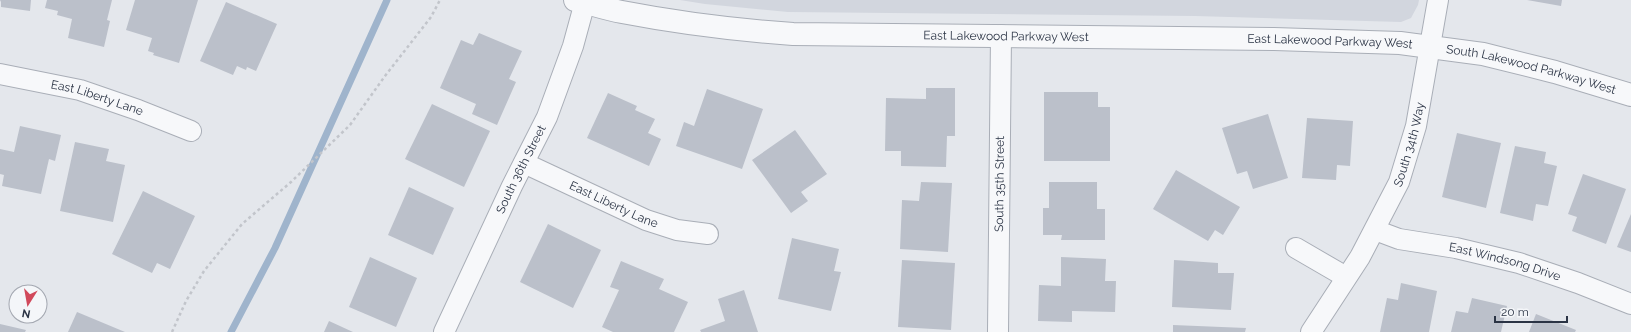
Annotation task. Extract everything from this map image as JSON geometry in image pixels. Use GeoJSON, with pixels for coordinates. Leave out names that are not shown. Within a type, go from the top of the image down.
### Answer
{"type":"FeatureCollection","features":[{"type":"Feature","properties":{"kind":"street","name":"South 34th Way"},"geometry":{"type":"LineString","coordinates":[[1311,332],[1375,230],[1399,182],[1416,126],[1438,0]]}},
{"type":"Feature","properties":{"kind":"street","name":"East Lakewood Parkway West"},"geometry":{"type":"LineString","coordinates":[[580,1],[629,13],[738,30],[793,34],[1274,39],[1400,43],[1430,47]]}},
{"type":"Feature","properties":{"kind":"street","name":"South 36th Street"},"geometry":{"type":"LineString","coordinates":[[444,332],[547,117],[573,46],[580,1]]}},
{"type":"Feature","properties":{"kind":"street","name":"South 35th Street"},"geometry":{"type":"LineString","coordinates":[[998,332],[1001,35]]}},
{"type":"Feature","properties":{"kind":"street","name":"South Lakewood Parkway West"},"geometry":{"type":"LineString","coordinates":[[1430,47],[1484,54],[1608,87],[1631,96]]}},
{"type":"Feature","properties":{"kind":"street","name":"East Liberty Lane"},"geometry":{"type":"LineString","coordinates":[[0,74],[80,90],[138,110],[191,131]]}},
{"type":"Feature","properties":{"kind":"street","name":"East Liberty Lane"},"geometry":{"type":"LineString","coordinates":[[524,163],[646,220],[677,230],[708,234]]}},
{"type":"Feature","properties":{"kind":"street","name":"East Windsong Drive"},"geometry":{"type":"LineString","coordinates":[[1375,230],[1399,239],[1456,248],[1519,262],[1578,282],[1631,304]]}},
{"type":"Feature","properties":{"kind":"street"},"geometry":{"type":"LineString","coordinates":[[1296,248],[1346,277]]}},
{"type":"Feature","properties":{"kind":"path"},"geometry":{"type":"LineString","coordinates":[[173,332],[186,301],[204,271],[242,224],[291,182],[350,125],[385,76],[431,17],[440,0]]}},
{"type":"Feature","properties":{"kind":"shaded area"},"geometry":{"type":"Polygon","coordinates":[[[680,0],[1419,0],[1411,18],[1401,22],[1195,16],[788,12],[705,4],[680,0]]]}},
{"type":"Feature","properties":{"kind":"building"},"geometry":{"type":"Polygon","coordinates":[[[0,0],[31,0],[30,11],[1,7],[0,0]]]}},
{"type":"Feature","properties":{"kind":"building"},"geometry":{"type":"Polygon","coordinates":[[[47,0],[112,0],[107,20],[110,21],[104,47],[68,38],[72,19],[57,15],[58,11],[45,8],[47,0]]]}},
{"type":"Feature","properties":{"kind":"building"},"geometry":{"type":"Polygon","coordinates":[[[135,0],[198,0],[179,63],[153,55],[154,53],[148,51],[152,38],[126,30],[135,0]]]}},
{"type":"Feature","properties":{"kind":"building"},"geometry":{"type":"Polygon","coordinates":[[[1527,0],[1562,0],[1561,6],[1527,0]]]}},
{"type":"Feature","properties":{"kind":"building"},"geometry":{"type":"Polygon","coordinates":[[[226,2],[277,24],[256,71],[247,67],[246,70],[237,66],[233,75],[200,61],[226,2]]]}},
{"type":"Feature","properties":{"kind":"building"},"geometry":{"type":"Polygon","coordinates":[[[479,33],[522,51],[509,79],[516,82],[497,125],[472,114],[476,104],[440,88],[461,40],[473,45],[479,33]]]}},
{"type":"Feature","properties":{"kind":"building"},"geometry":{"type":"Polygon","coordinates":[[[926,88],[955,88],[955,136],[947,136],[946,167],[901,166],[901,151],[885,151],[886,98],[926,99],[926,88]]]}},
{"type":"Feature","properties":{"kind":"building"},"geometry":{"type":"Polygon","coordinates":[[[707,89],[763,109],[742,169],[676,146],[684,122],[694,126],[707,89]]]}},
{"type":"Feature","properties":{"kind":"building"},"geometry":{"type":"Polygon","coordinates":[[[1044,92],[1098,92],[1098,107],[1110,107],[1110,161],[1044,161],[1044,92]]]}},
{"type":"Feature","properties":{"kind":"building"},"geometry":{"type":"Polygon","coordinates":[[[608,93],[637,106],[635,110],[655,119],[648,133],[661,139],[649,166],[587,138],[608,93]]]}},
{"type":"Feature","properties":{"kind":"building"},"geometry":{"type":"Polygon","coordinates":[[[432,104],[490,131],[464,187],[405,159],[432,104]]]}},
{"type":"Feature","properties":{"kind":"building"},"geometry":{"type":"Polygon","coordinates":[[[1268,114],[1288,178],[1253,189],[1247,171],[1237,174],[1222,128],[1268,114]]]}},
{"type":"Feature","properties":{"kind":"building"},"geometry":{"type":"Polygon","coordinates":[[[1307,118],[1353,121],[1350,166],[1337,165],[1336,180],[1302,178],[1307,118]]]}},
{"type":"Feature","properties":{"kind":"building"},"geometry":{"type":"Polygon","coordinates":[[[20,126],[61,135],[55,161],[49,159],[41,194],[2,186],[4,175],[0,174],[0,149],[14,152],[20,126]]]}},
{"type":"Feature","properties":{"kind":"building"},"geometry":{"type":"Polygon","coordinates":[[[795,130],[827,174],[801,192],[808,201],[791,213],[752,160],[795,130]]]}},
{"type":"Feature","properties":{"kind":"building"},"geometry":{"type":"Polygon","coordinates":[[[1457,133],[1501,143],[1486,208],[1442,197],[1457,133]]]}},
{"type":"Feature","properties":{"kind":"building"},"geometry":{"type":"Polygon","coordinates":[[[75,142],[109,149],[106,161],[125,165],[113,222],[60,211],[75,142]]]}},
{"type":"Feature","properties":{"kind":"building"},"geometry":{"type":"Polygon","coordinates":[[[1515,146],[1546,152],[1544,163],[1557,166],[1548,206],[1536,204],[1533,221],[1500,213],[1515,146]]]}},
{"type":"Feature","properties":{"kind":"building"},"geometry":{"type":"Polygon","coordinates":[[[1176,170],[1240,207],[1223,235],[1215,230],[1208,241],[1153,209],[1176,170]]]}},
{"type":"Feature","properties":{"kind":"building"},"geometry":{"type":"Polygon","coordinates":[[[1583,174],[1626,189],[1606,244],[1572,231],[1577,217],[1568,214],[1583,174]]]}},
{"type":"Feature","properties":{"kind":"building"},"geometry":{"type":"Polygon","coordinates":[[[921,182],[952,183],[948,252],[900,249],[902,200],[919,201],[921,182]]]}},
{"type":"Feature","properties":{"kind":"building"},"geometry":{"type":"Polygon","coordinates":[[[1049,182],[1097,182],[1097,209],[1105,209],[1105,240],[1061,240],[1062,235],[1043,235],[1043,208],[1049,208],[1049,182]]]}},
{"type":"Feature","properties":{"kind":"building"},"geometry":{"type":"Polygon","coordinates":[[[409,187],[454,208],[433,255],[388,235],[409,187]]]}},
{"type":"Feature","properties":{"kind":"building"},"geometry":{"type":"Polygon","coordinates":[[[143,191],[195,216],[170,269],[157,263],[152,273],[112,254],[143,191]]]}},
{"type":"Feature","properties":{"kind":"building"},"geometry":{"type":"Polygon","coordinates":[[[1631,214],[1631,252],[1617,247],[1631,214]]]}},
{"type":"Feature","properties":{"kind":"building"},"geometry":{"type":"Polygon","coordinates":[[[548,224],[601,250],[573,308],[520,282],[548,224]]]}},
{"type":"Feature","properties":{"kind":"building"},"geometry":{"type":"Polygon","coordinates":[[[792,238],[839,249],[834,271],[841,272],[831,311],[778,299],[792,238]]]}},
{"type":"Feature","properties":{"kind":"building"},"geometry":{"type":"Polygon","coordinates":[[[370,257],[417,278],[396,327],[349,307],[370,257]]]}},
{"type":"Feature","properties":{"kind":"building"},"geometry":{"type":"Polygon","coordinates":[[[1061,257],[1106,259],[1105,281],[1116,281],[1115,312],[1072,311],[1072,322],[1038,321],[1039,285],[1061,286],[1061,257]]]}},
{"type":"Feature","properties":{"kind":"building"},"geometry":{"type":"Polygon","coordinates":[[[902,260],[955,263],[951,330],[898,327],[902,260]]]}},
{"type":"Feature","properties":{"kind":"building"},"geometry":{"type":"Polygon","coordinates":[[[1174,260],[1218,263],[1218,273],[1234,273],[1231,310],[1172,307],[1174,260]]]}},
{"type":"Feature","properties":{"kind":"building"},"geometry":{"type":"Polygon","coordinates":[[[621,261],[664,279],[659,289],[688,302],[674,332],[613,332],[602,327],[619,290],[610,287],[621,261]]]}},
{"type":"Feature","properties":{"kind":"building"},"geometry":{"type":"Polygon","coordinates":[[[1401,283],[1437,291],[1429,332],[1380,332],[1387,298],[1398,300],[1401,283]]]}},
{"type":"Feature","properties":{"kind":"building"},"geometry":{"type":"Polygon","coordinates":[[[744,290],[758,332],[701,332],[700,330],[725,321],[718,299],[744,290]]]}},
{"type":"Feature","properties":{"kind":"building"},"geometry":{"type":"Polygon","coordinates":[[[1472,298],[1507,306],[1501,332],[1451,332],[1456,311],[1468,313],[1472,298]]]}},
{"type":"Feature","properties":{"kind":"building"},"geometry":{"type":"Polygon","coordinates":[[[77,312],[125,332],[68,332],[77,312]]]}},
{"type":"Feature","properties":{"kind":"building"},"geometry":{"type":"Polygon","coordinates":[[[1536,314],[1576,330],[1575,332],[1529,332],[1536,314]]]}},
{"type":"Feature","properties":{"kind":"building"},"geometry":{"type":"Polygon","coordinates":[[[329,321],[353,332],[324,332],[329,321]]]}},
{"type":"Feature","properties":{"kind":"building"},"geometry":{"type":"Polygon","coordinates":[[[0,324],[26,330],[25,332],[0,332],[0,324]]]}},
{"type":"Feature","properties":{"kind":"building"},"geometry":{"type":"Polygon","coordinates":[[[1173,325],[1246,328],[1245,332],[1173,332],[1173,325]]]}},
{"type":"Feature","properties":{"kind":"waterway"},"geometry":{"type":"LineString","coordinates":[[231,332],[275,248],[387,0]]}}]}
